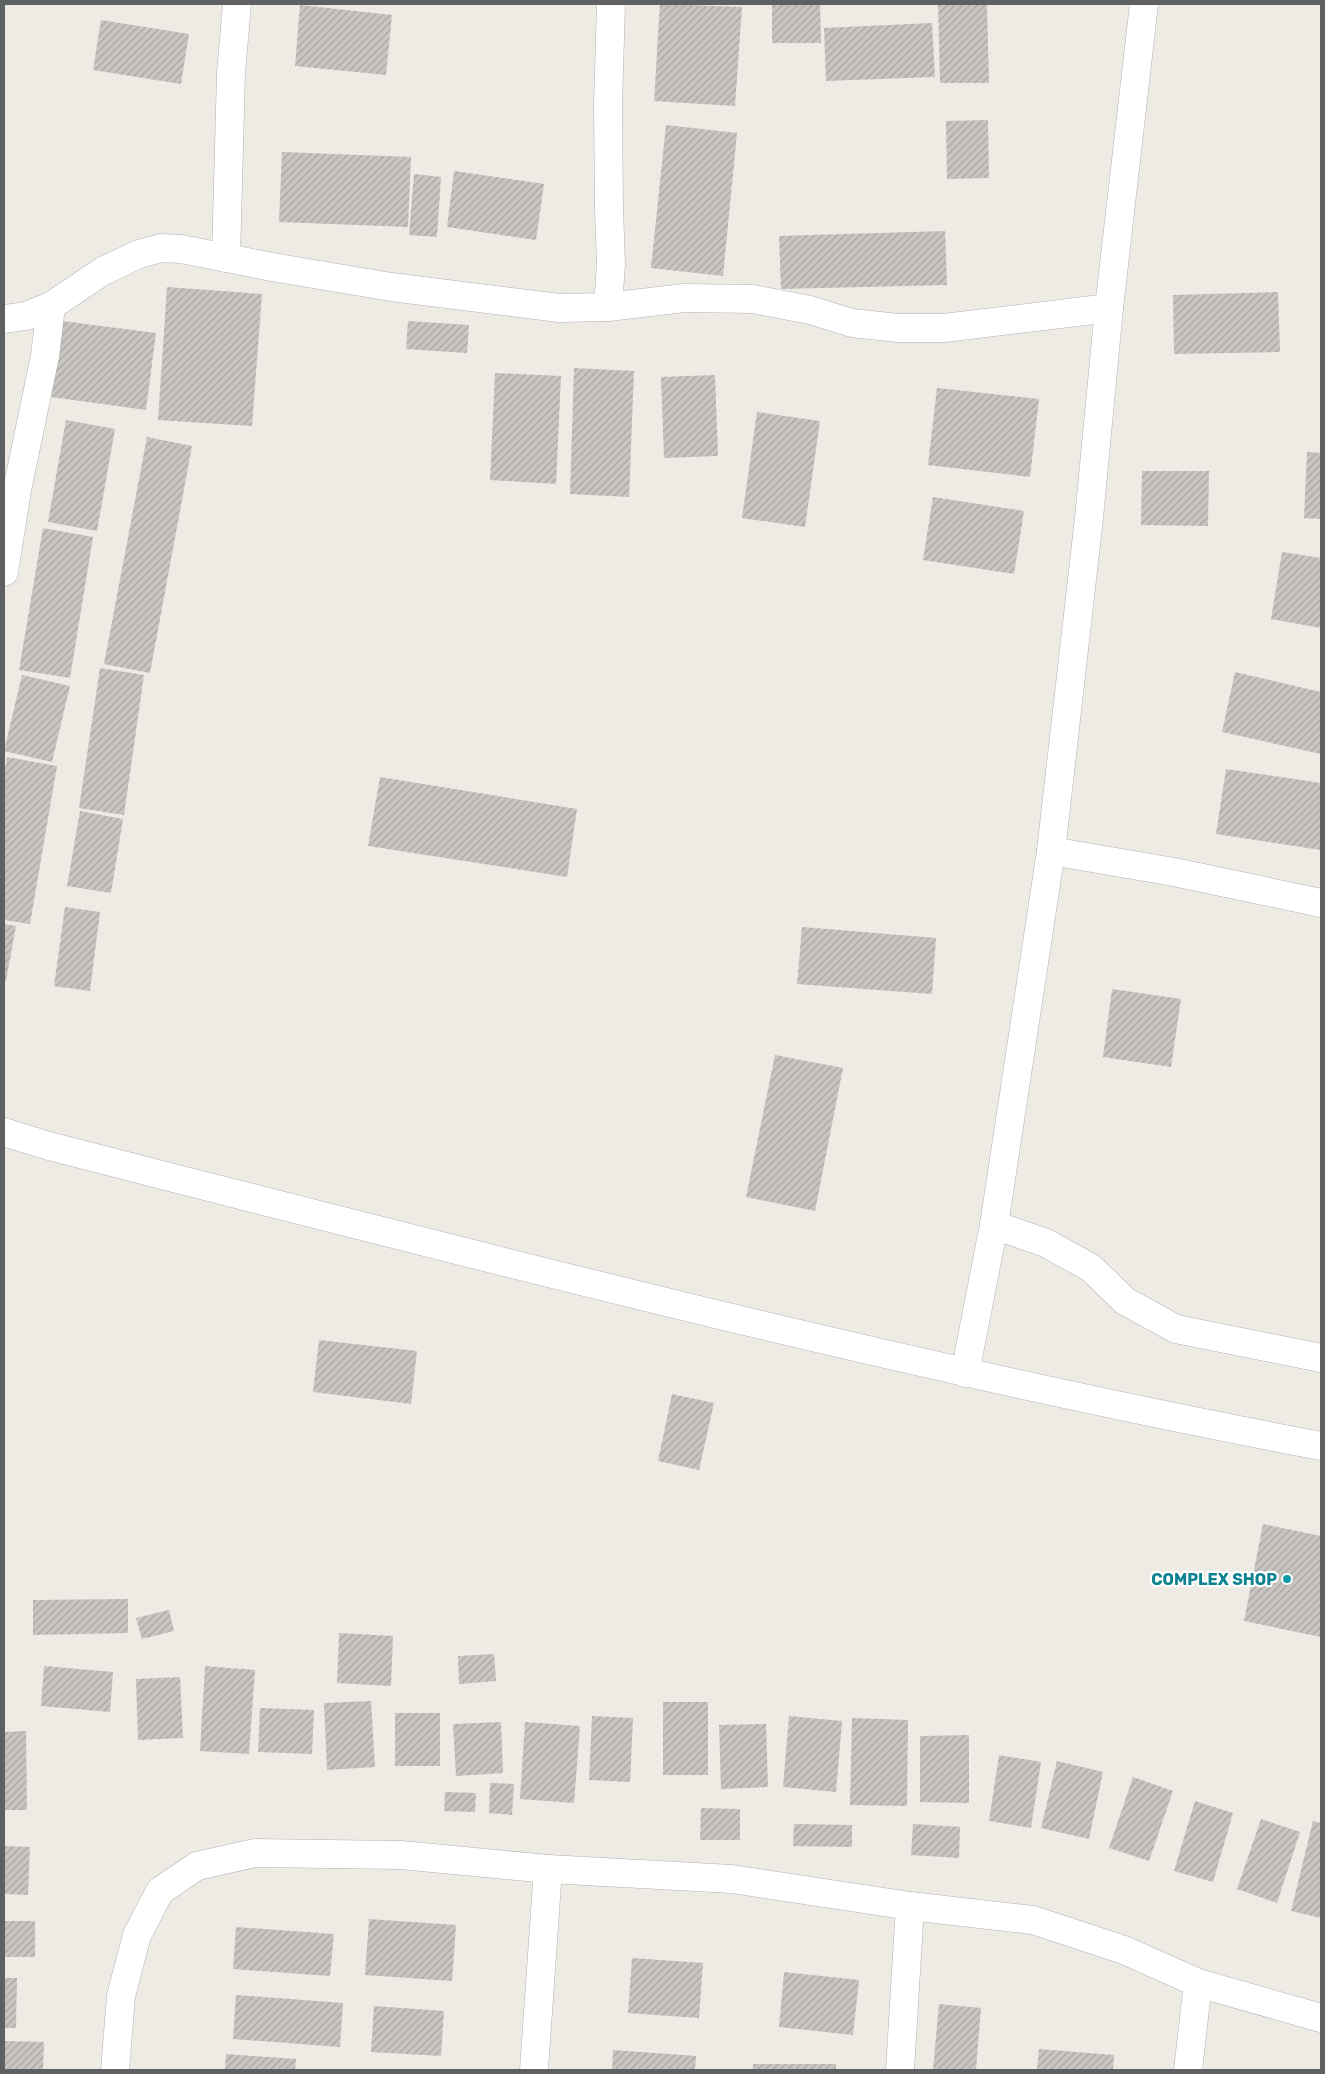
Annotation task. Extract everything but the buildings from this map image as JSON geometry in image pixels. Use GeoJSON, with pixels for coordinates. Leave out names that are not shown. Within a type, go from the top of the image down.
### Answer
{"type":"FeatureCollection","features":[{"type":"Feature","properties":{"kind":"street"},"geometry":{"type":"LineString","coordinates":[[226,258],[231,73],[237,4]]}},
{"type":"Feature","properties":{"kind":"street"},"geometry":{"type":"LineString","coordinates":[[608,307],[611,264],[608,104],[611,4]]}},
{"type":"Feature","properties":{"kind":"street"},"geometry":{"type":"LineString","coordinates":[[965,1373],[994,1225],[1051,851],[1090,518],[1109,308],[1144,4]]}},
{"type":"Feature","properties":{"kind":"street"},"geometry":{"type":"LineString","coordinates":[[4,319],[26,316],[51,306],[103,272],[139,254],[161,248],[181,249],[391,287],[559,308],[608,307],[684,298],[753,299],[810,310],[852,323],[898,328],[944,328],[1109,308]]}},
{"type":"Feature","properties":{"kind":"street"},"geometry":{"type":"LineString","coordinates":[[4,572],[18,490],[45,356],[51,306]]}},
{"type":"Feature","properties":{"kind":"street"},"geometry":{"type":"LineString","coordinates":[[1051,851],[1174,872],[1321,903]]}},
{"type":"Feature","properties":{"kind":"street"},"geometry":{"type":"LineString","coordinates":[[4,1132],[49,1146],[334,1219],[965,1373],[1192,1422],[1321,1446]]}},
{"type":"Feature","properties":{"kind":"street"},"geometry":{"type":"LineString","coordinates":[[994,1225],[1046,1243],[1091,1268],[1125,1301],[1176,1329],[1321,1358]]}},
{"type":"Feature","properties":{"kind":"street"},"geometry":{"type":"LineString","coordinates":[[115,2070],[121,1996],[137,1935],[160,1891],[197,1866],[255,1853],[401,1855],[548,1869],[732,1880],[910,1906],[1033,1920],[1124,1950],[1198,1983],[1321,2018]]}},
{"type":"Feature","properties":{"kind":"street"},"geometry":{"type":"LineString","coordinates":[[534,2070],[548,1869]]}},
{"type":"Feature","properties":{"kind":"street"},"geometry":{"type":"LineString","coordinates":[[900,2070],[910,1906]]}},
{"type":"Feature","properties":{"kind":"street"},"geometry":{"type":"LineString","coordinates":[[1188,2070],[1198,1983]]}},
{"type":"Feature","properties":{"kind":"place","name":"COMPLEX SHOP"},"geometry":{"type":"Point","coordinates":[1287,1579]}}]}
